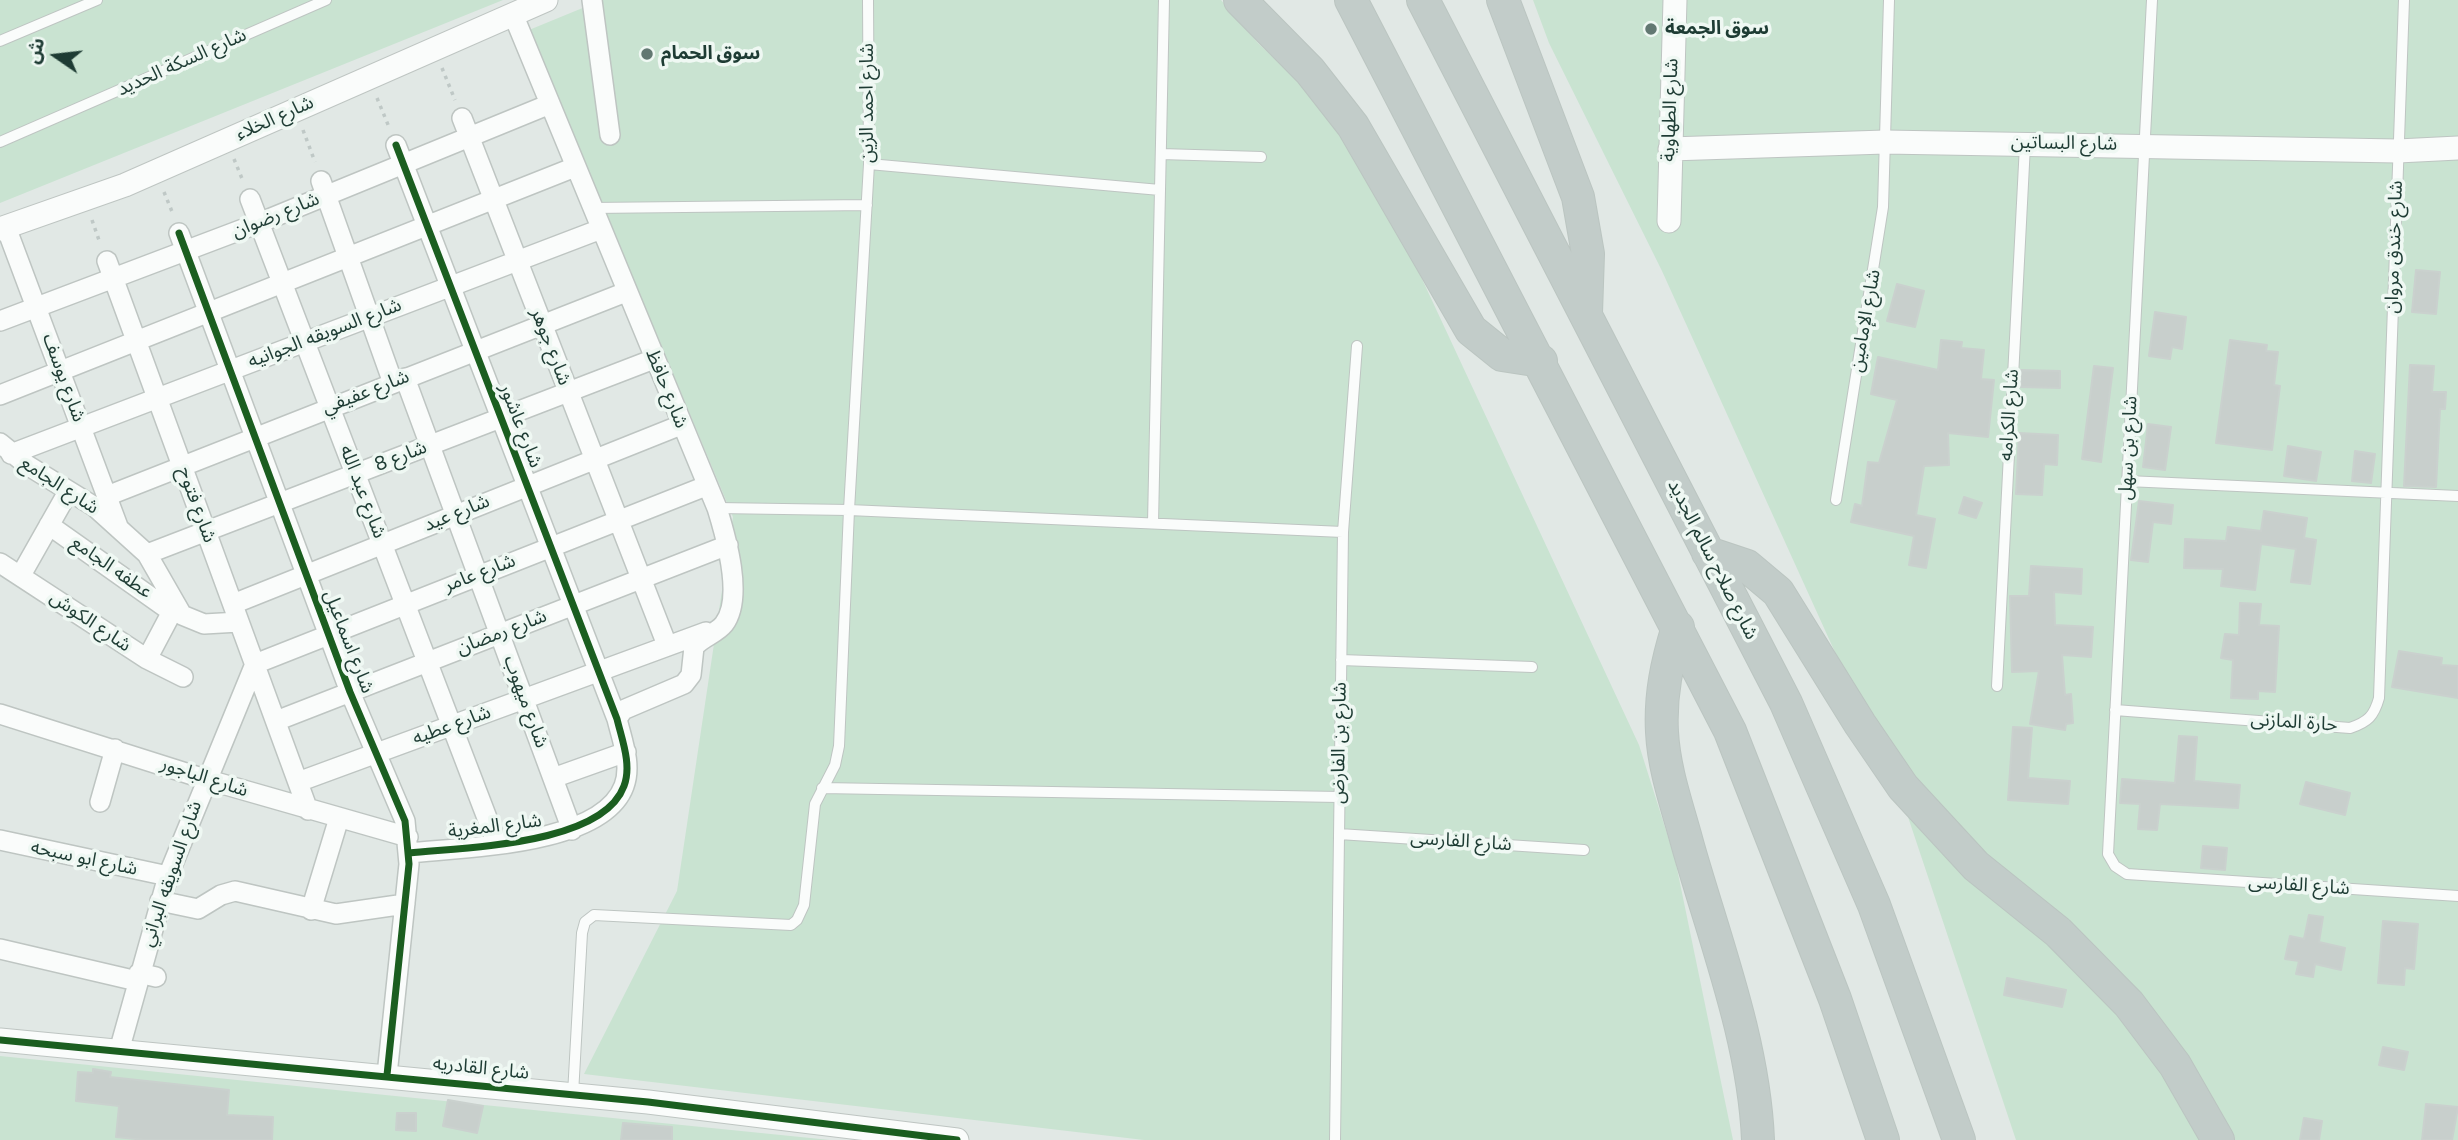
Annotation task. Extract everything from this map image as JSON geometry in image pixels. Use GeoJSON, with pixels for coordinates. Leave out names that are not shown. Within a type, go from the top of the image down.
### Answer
{"type":"FeatureCollection","features":[{"type":"Feature","properties":{"kind":"highway"},"geometry":{"type":"LineString","coordinates":[[1240,0],[1310,71],[1353,126],[1471,330],[1502,355],[1541,361]]}},
{"type":"Feature","properties":{"kind":"highway"},"geometry":{"type":"LineString","coordinates":[[1351,0],[1507,295],[1730,731],[1835,999],[1883,1140]]}},
{"type":"Feature","properties":{"kind":"highway","name":"شارع صلاح سالم الجديد"},"geometry":{"type":"LineString","coordinates":[[1423,0],[1786,703],[1874,905],[1959,1140]]}},
{"type":"Feature","properties":{"kind":"highway"},"geometry":{"type":"LineString","coordinates":[[1503,0],[1578,197],[1588,254],[1586,314]]}},
{"type":"Feature","properties":{"kind":"highway"},"geometry":{"type":"LineString","coordinates":[[1708,553],[1747,566],[1778,592],[1860,724],[1903,787],[1976,866],[2058,932],[2129,1004],[2175,1065],[2218,1140]]}},
{"type":"Feature","properties":{"kind":"highway"},"geometry":{"type":"LineString","coordinates":[[1678,627],[1664,680],[1661,708],[1665,757],[1740,1031],[1757,1110],[1758,1140]]}},
{"type":"Feature","properties":{"kind":"street","name":"شارع الخلاء"},"geometry":{"type":"LineString","coordinates":[[3,228],[85,200],[157,171],[546,0]]}},
{"type":"Feature","properties":{"kind":"street"},"geometry":{"type":"LineString","coordinates":[[592,0],[610,135]]}},
{"type":"Feature","properties":{"kind":"street","name":"شارع الطهاوية"},"geometry":{"type":"LineString","coordinates":[[1669,221],[1675,0]]}},
{"type":"Feature","properties":{"kind":"street","name":"شارع حافظ"},"geometry":{"type":"LineString","coordinates":[[513,14],[729,545],[732,594],[723,626]]}},
{"type":"Feature","properties":{"kind":"street","name":"شارع رضوان"},"geometry":{"type":"LineString","coordinates":[[0,321],[37,307],[110,270],[186,252],[259,223],[324,188],[404,165],[550,104]]}},
{"type":"Feature","properties":{"kind":"street","name":"شارع جوهر"},"geometry":{"type":"LineString","coordinates":[[462,118],[667,645]]}},
{"type":"Feature","properties":{"kind":"street","name":"شارع البساتين"},"geometry":{"type":"LineString","coordinates":[[1670,149],[1885,142],[2145,144],[2398,151],[2458,148]]}},
{"type":"Feature","properties":{"kind":"street","name":"شارع عاشور"},"geometry":{"type":"LineString","coordinates":[[396,145],[617,719]]}},
{"type":"Feature","properties":{"kind":"street"},"geometry":{"type":"LineString","coordinates":[[0,396],[575,167]]}},
{"type":"Feature","properties":{"kind":"street","name":"شارع ميهوب"},"geometry":{"type":"LineString","coordinates":[[324,188],[370,317],[430,445],[572,830]]}},
{"type":"Feature","properties":{"kind":"street","name":"شارع عبد الله"},"geometry":{"type":"LineString","coordinates":[[250,199],[497,844]]}},
{"type":"Feature","properties":{"kind":"street","name":"شارع يوسف"},"geometry":{"type":"LineString","coordinates":[[3,228],[37,307],[119,529]]}},
{"type":"Feature","properties":{"kind":"street","name":"شارع السويقه الجوانيه"},"geometry":{"type":"LineString","coordinates":[[5,448],[81,427],[601,229]]}},
{"type":"Feature","properties":{"kind":"street","name":"شارع اسماعيل"},"geometry":{"type":"LineString","coordinates":[[179,233],[350,692],[405,821],[408,845],[405,904],[387,1075]]}},
{"type":"Feature","properties":{"kind":"street","name":"شارع فتوح"},"geometry":{"type":"LineString","coordinates":[[110,270],[308,810]]}},
{"type":"Feature","properties":{"kind":"street","name":"شارع عفيفي"},"geometry":{"type":"LineString","coordinates":[[107,496],[626,292]]}},
{"type":"Feature","properties":{"kind":"street","name":"شارع 8"},"geometry":{"type":"LineString","coordinates":[[147,554],[654,359]]}},
{"type":"Feature","properties":{"kind":"street","name":"شارع عيد"},"geometry":{"type":"LineString","coordinates":[[236,613],[306,575],[681,425]]}},
{"type":"Feature","properties":{"kind":"street","name":"شارع الجامع"},"geometry":{"type":"LineString","coordinates":[[5,448],[68,492],[95,507],[147,554],[173,609]]}},
{"type":"Feature","properties":{"kind":"street","name":"شارع عامر"},"geometry":{"type":"LineString","coordinates":[[255,664],[706,486]]}},
{"type":"Feature","properties":{"kind":"street"},"geometry":{"type":"LineString","coordinates":[[21,575],[68,492]]}},
{"type":"Feature","properties":{"kind":"street","name":"عطفه الجامع"},"geometry":{"type":"LineString","coordinates":[[49,525],[173,609]]}},
{"type":"Feature","properties":{"kind":"street","name":"شارع رمضان"},"geometry":{"type":"LineString","coordinates":[[276,721],[729,545]]}},
{"type":"Feature","properties":{"kind":"street","name":"شارع الكوش"},"geometry":{"type":"LineString","coordinates":[[0,563],[147,659],[183,677]]}},
{"type":"Feature","properties":{"kind":"street"},"geometry":{"type":"LineString","coordinates":[[147,659],[173,609],[194,622],[236,613]]}},
{"type":"Feature","properties":{"kind":"street"},"geometry":{"type":"LineString","coordinates":[[617,719],[623,709],[684,684],[691,675],[694,647],[723,626]]}},
{"type":"Feature","properties":{"kind":"street","name":"شارع عطيه"},"geometry":{"type":"LineString","coordinates":[[298,782],[723,626]]}},
{"type":"Feature","properties":{"kind":"street","name":"شارع السويقه البراني"},"geometry":{"type":"LineString","coordinates":[[119,1051],[144,977],[168,876],[205,779],[255,664]]}},
{"type":"Feature","properties":{"kind":"street","name":"شارع الباجور"},"geometry":{"type":"LineString","coordinates":[[0,714],[338,818],[408,845]]}},
{"type":"Feature","properties":{"kind":"street","name":"شارع المغرية"},"geometry":{"type":"LineString","coordinates":[[408,845],[497,844],[545,839],[572,830],[620,797],[627,771],[617,719]]}},
{"type":"Feature","properties":{"kind":"street"},"geometry":{"type":"LineString","coordinates":[[100,802],[115,749]]}},
{"type":"Feature","properties":{"kind":"street"},"geometry":{"type":"LineString","coordinates":[[553,778],[625,752]]}},
{"type":"Feature","properties":{"kind":"street"},"geometry":{"type":"LineString","coordinates":[[311,910],[338,818]]}},
{"type":"Feature","properties":{"kind":"street","name":"شارع ابو سبحه"},"geometry":{"type":"LineString","coordinates":[[0,840],[168,876]]}},
{"type":"Feature","properties":{"kind":"street"},"geometry":{"type":"LineString","coordinates":[[160,901],[198,909],[221,895],[242,891],[311,910],[348,914],[405,904]]}},
{"type":"Feature","properties":{"kind":"street"},"geometry":{"type":"LineString","coordinates":[[0,949],[144,977]]}},
{"type":"Feature","properties":{"kind":"street","name":"شارع القادريه"},"geometry":{"type":"LineString","coordinates":[[0,1040],[387,1075],[957,1140]]}},
{"type":"Feature","properties":{"kind":"lane"},"geometry":{"type":"LineString","coordinates":[[0,41],[97,0]]}},
{"type":"Feature","properties":{"kind":"lane","name":"شارع السكة الحديد"},"geometry":{"type":"LineString","coordinates":[[0,142],[326,0]]}},
{"type":"Feature","properties":{"kind":"lane","name":"شارع احمد الزين"},"geometry":{"type":"LineString","coordinates":[[573,1095],[582,933],[585,922],[594,915],[791,925],[804,905],[815,804],[835,765],[839,747],[849,510],[869,164],[868,0]]}},
{"type":"Feature","properties":{"kind":"lane"},"geometry":{"type":"LineString","coordinates":[[1153,523],[1164,0]]}},
{"type":"Feature","properties":{"kind":"lane","name":"شارع الإمامين"},"geometry":{"type":"LineString","coordinates":[[1836,500],[1877,261],[1885,142],[1889,0]]}},
{"type":"Feature","properties":{"kind":"lane","name":"شارع بن سهل"},"geometry":{"type":"LineString","coordinates":[[2141,875],[2121,870],[2108,854],[2152,0]]}},
{"type":"Feature","properties":{"kind":"lane","name":"شارع خندق مروان"},"geometry":{"type":"LineString","coordinates":[[2387,494],[2404,0]]}},
{"type":"Feature","properties":{"kind":"lane","name":"شارع الكرامه"},"geometry":{"type":"LineString","coordinates":[[1997,686],[2025,143]]}},
{"type":"Feature","properties":{"kind":"lane"},"geometry":{"type":"LineString","coordinates":[[1161,155],[1261,157]]}},
{"type":"Feature","properties":{"kind":"lane"},"geometry":{"type":"LineString","coordinates":[[869,164],[1160,190]]}},
{"type":"Feature","properties":{"kind":"lane"},"geometry":{"type":"LineString","coordinates":[[592,208],[867,205]]}},
{"type":"Feature","properties":{"kind":"lane","name":"شارع بن الفارض"},"geometry":{"type":"LineString","coordinates":[[1335,1140],[1343,532],[1357,346]]}},
{"type":"Feature","properties":{"kind":"lane"},"geometry":{"type":"LineString","coordinates":[[2127,481],[2458,496]]}},
{"type":"Feature","properties":{"kind":"lane","name":"حارة المازنى"},"geometry":{"type":"LineString","coordinates":[[2115,710],[2350,727],[2365,723],[2375,712],[2379,698],[2387,494]]}},
{"type":"Feature","properties":{"kind":"lane"},"geometry":{"type":"LineString","coordinates":[[716,508],[849,510],[1343,532]]}},
{"type":"Feature","properties":{"kind":"lane"},"geometry":{"type":"LineString","coordinates":[[1341,660],[1532,667]]}},
{"type":"Feature","properties":{"kind":"lane"},"geometry":{"type":"LineString","coordinates":[[822,788],[1339,797]]}},
{"type":"Feature","properties":{"kind":"lane","name":"شارع الفارسى"},"geometry":{"type":"LineString","coordinates":[[1339,834],[1584,850]]}},
{"type":"Feature","properties":{"kind":"lane","name":"شارع الفارسى"},"geometry":{"type":"LineString","coordinates":[[2141,875],[2458,897]]}},
{"type":"Feature","properties":{"kind":"path"},"geometry":{"type":"LineString","coordinates":[[435,49],[462,118]]}},
{"type":"Feature","properties":{"kind":"path"},"geometry":{"type":"LineString","coordinates":[[369,77],[396,145]]}},
{"type":"Feature","properties":{"kind":"path"},"geometry":{"type":"LineString","coordinates":[[296,110],[324,188]]}},
{"type":"Feature","properties":{"kind":"path"},"geometry":{"type":"LineString","coordinates":[[227,140],[250,199]]}},
{"type":"Feature","properties":{"kind":"path"},"geometry":{"type":"LineString","coordinates":[[157,171],[179,233]]}},
{"type":"Feature","properties":{"kind":"path"},"geometry":{"type":"LineString","coordinates":[[85,200],[110,270]]}},
{"type":"Feature","properties":{"kind":"green space"},"geometry":{"type":"Polygon","coordinates":[[[0,0],[503,0],[0,203],[0,0]]]}},
{"type":"Feature","properties":{"kind":"green space"},"geometry":{"type":"Polygon","coordinates":[[[602,0],[1221,0],[1258,43],[1327,108],[1395,221],[1639,745],[1675,859],[1733,1140],[1144,1140],[584,1074],[677,891],[733,517],[529,30],[602,0]]]}},
{"type":"Feature","properties":{"kind":"green space"},"geometry":{"type":"Polygon","coordinates":[[[1533,0],[2458,0],[2458,1140],[2016,1140],[1903,802],[1662,271],[1549,43],[1533,0]]]}},
{"type":"Feature","properties":{"kind":"green space"},"geometry":{"type":"Polygon","coordinates":[[[0,1056],[830,1140],[0,1140],[0,1056]]]}},
{"type":"Feature","properties":{"kind":"building"},"geometry":{"type":"Polygon","coordinates":[[[2416,270],[2440,272],[2436,314],[2412,312],[2416,270]]]}},
{"type":"Feature","properties":{"kind":"building"},"geometry":{"type":"Polygon","coordinates":[[[1897,284],[1924,291],[1915,327],[1887,321],[1897,284]]]}},
{"type":"Feature","properties":{"kind":"building"},"geometry":{"type":"Polygon","coordinates":[[[2155,312],[2186,317],[2182,349],[2172,347],[2170,359],[2149,356],[2155,312]]]}},
{"type":"Feature","properties":{"kind":"building"},"geometry":{"type":"Polygon","coordinates":[[[1941,340],[1962,342],[1961,348],[1984,350],[1981,379],[1994,380],[1988,437],[1948,433],[1949,465],[1924,466],[1916,515],[1935,519],[1926,568],[1909,565],[1914,536],[1851,522],[1855,504],[1862,506],[1868,462],[1879,463],[1897,400],[1871,394],[1878,357],[1938,370],[1941,340]]]}},
{"type":"Feature","properties":{"kind":"building"},"geometry":{"type":"Polygon","coordinates":[[[2230,340],[2267,345],[2266,351],[2278,352],[2274,385],[2280,386],[2272,450],[2216,443],[2230,340]]]}},
{"type":"Feature","properties":{"kind":"building"},"geometry":{"type":"Polygon","coordinates":[[[2410,365],[2434,366],[2432,392],[2446,392],[2445,409],[2440,409],[2436,487],[2404,486],[2410,365]]]}},
{"type":"Feature","properties":{"kind":"building"},"geometry":{"type":"Polygon","coordinates":[[[2094,366],[2113,368],[2101,462],[2082,459],[2094,366]]]}},
{"type":"Feature","properties":{"kind":"building"},"geometry":{"type":"Polygon","coordinates":[[[2021,370],[2060,371],[2060,388],[2021,387],[2021,370]]]}},
{"type":"Feature","properties":{"kind":"building"},"geometry":{"type":"Polygon","coordinates":[[[2148,424],[2171,427],[2165,470],[2143,467],[2148,424]]]}},
{"type":"Feature","properties":{"kind":"building"},"geometry":{"type":"Polygon","coordinates":[[[2019,433],[2058,435],[2057,465],[2044,464],[2042,495],[2016,494],[2019,433]]]}},
{"type":"Feature","properties":{"kind":"building"},"geometry":{"type":"Polygon","coordinates":[[[2288,446],[2321,452],[2316,481],[2284,476],[2288,446]]]}},
{"type":"Feature","properties":{"kind":"building"},"geometry":{"type":"Polygon","coordinates":[[[2355,451],[2375,454],[2371,483],[2352,481],[2355,451]]]}},
{"type":"Feature","properties":{"kind":"building"},"geometry":{"type":"Polygon","coordinates":[[[1964,497],[1982,503],[1976,518],[1959,513],[1964,497]]]}},
{"type":"Feature","properties":{"kind":"building"},"geometry":{"type":"Polygon","coordinates":[[[2139,501],[2173,505],[2171,524],[2153,522],[2148,562],[2131,560],[2139,501]]]}},
{"type":"Feature","properties":{"kind":"building"},"geometry":{"type":"Polygon","coordinates":[[[2264,511],[2307,518],[2304,538],[2316,540],[2310,584],[2291,582],[2296,549],[2261,544],[2255,590],[2221,586],[2223,569],[2184,568],[2185,539],[2226,541],[2228,527],[2261,531],[2264,511]]]}},
{"type":"Feature","properties":{"kind":"building"},"geometry":{"type":"Polygon","coordinates":[[[2031,566],[2082,569],[2081,594],[2054,592],[2055,625],[2093,627],[2091,657],[2062,655],[2065,695],[2071,694],[2073,723],[2066,724],[2065,730],[2030,724],[2039,671],[2012,672],[2010,596],[2029,596],[2031,566]]]}},
{"type":"Feature","properties":{"kind":"building"},"geometry":{"type":"Polygon","coordinates":[[[2240,603],[2261,604],[2259,625],[2279,626],[2275,692],[2258,691],[2258,699],[2231,698],[2233,660],[2221,658],[2225,634],[2239,635],[2240,603]]]}},
{"type":"Feature","properties":{"kind":"building"},"geometry":{"type":"Polygon","coordinates":[[[2399,651],[2442,658],[2441,665],[2458,666],[2458,698],[2392,687],[2399,651]]]}},
{"type":"Feature","properties":{"kind":"building"},"geometry":{"type":"Polygon","coordinates":[[[2013,727],[2032,728],[2028,778],[2070,781],[2068,804],[2008,800],[2013,727]]]}},
{"type":"Feature","properties":{"kind":"building"},"geometry":{"type":"Polygon","coordinates":[[[2179,736],[2197,737],[2194,781],[2240,785],[2238,808],[2160,804],[2157,830],[2138,829],[2140,804],[2120,803],[2122,779],[2175,783],[2179,736]]]}},
{"type":"Feature","properties":{"kind":"building"},"geometry":{"type":"Polygon","coordinates":[[[2306,782],[2350,793],[2345,815],[2300,804],[2306,782]]]}},
{"type":"Feature","properties":{"kind":"building"},"geometry":{"type":"Polygon","coordinates":[[[2203,846],[2227,848],[2225,870],[2201,868],[2203,846]]]}},
{"type":"Feature","properties":{"kind":"building"},"geometry":{"type":"Polygon","coordinates":[[[2309,915],[2323,917],[2319,942],[2345,948],[2341,970],[2315,964],[2313,977],[2296,974],[2299,961],[2285,959],[2290,936],[2304,939],[2309,915]]]}},
{"type":"Feature","properties":{"kind":"building"},"geometry":{"type":"Polygon","coordinates":[[[2383,921],[2418,924],[2414,969],[2405,968],[2404,985],[2378,983],[2383,921]]]}},
{"type":"Feature","properties":{"kind":"building"},"geometry":{"type":"Polygon","coordinates":[[[2007,978],[2066,990],[2062,1007],[2004,995],[2007,978]]]}},
{"type":"Feature","properties":{"kind":"building"},"geometry":{"type":"Polygon","coordinates":[[[2383,1047],[2408,1052],[2404,1070],[2379,1065],[2383,1047]]]}},
{"type":"Feature","properties":{"kind":"building"},"geometry":{"type":"Polygon","coordinates":[[[93,1069],[111,1072],[110,1077],[229,1090],[227,1115],[273,1117],[272,1140],[146,1140],[116,1137],[119,1106],[76,1101],[78,1072],[93,1073],[93,1069]]]}},
{"type":"Feature","properties":{"kind":"building"},"geometry":{"type":"Polygon","coordinates":[[[448,1100],[483,1106],[477,1133],[443,1126],[448,1100]]]}},
{"type":"Feature","properties":{"kind":"building"},"geometry":{"type":"Polygon","coordinates":[[[2426,1104],[2458,1107],[2452,1140],[2422,1140],[2426,1104]]]}},
{"type":"Feature","properties":{"kind":"building"},"geometry":{"type":"Polygon","coordinates":[[[397,1113],[416,1113],[416,1131],[396,1130],[397,1113]]]}},
{"type":"Feature","properties":{"kind":"building"},"geometry":{"type":"Polygon","coordinates":[[[2304,1118],[2322,1121],[2319,1140],[2300,1140],[2304,1118]]]}},
{"type":"Feature","properties":{"kind":"building"},"geometry":{"type":"Polygon","coordinates":[[[623,1123],[672,1127],[672,1140],[621,1140],[623,1123]]]}},
{"type":"Feature","properties":{"kind":"cycle path"},"geometry":{"type":"LineString","coordinates":[[396,145],[617,719],[627,770],[624,786],[611,806],[589,821],[528,840],[409,853]]}},
{"type":"Feature","properties":{"kind":"cycle path"},"geometry":{"type":"LineString","coordinates":[[179,233],[350,692],[405,821],[409,864],[387,1075]]}},
{"type":"Feature","properties":{"kind":"cycle path"},"geometry":{"type":"LineString","coordinates":[[0,1040],[648,1102],[957,1140]]}},
{"type":"Feature","properties":{"kind":"place","name":"سوق الجمعة"},"geometry":{"type":"Point","coordinates":[1651,29]}},
{"type":"Feature","properties":{"kind":"place","name":"سوق الحمام"},"geometry":{"type":"Point","coordinates":[647,54]}}]}
